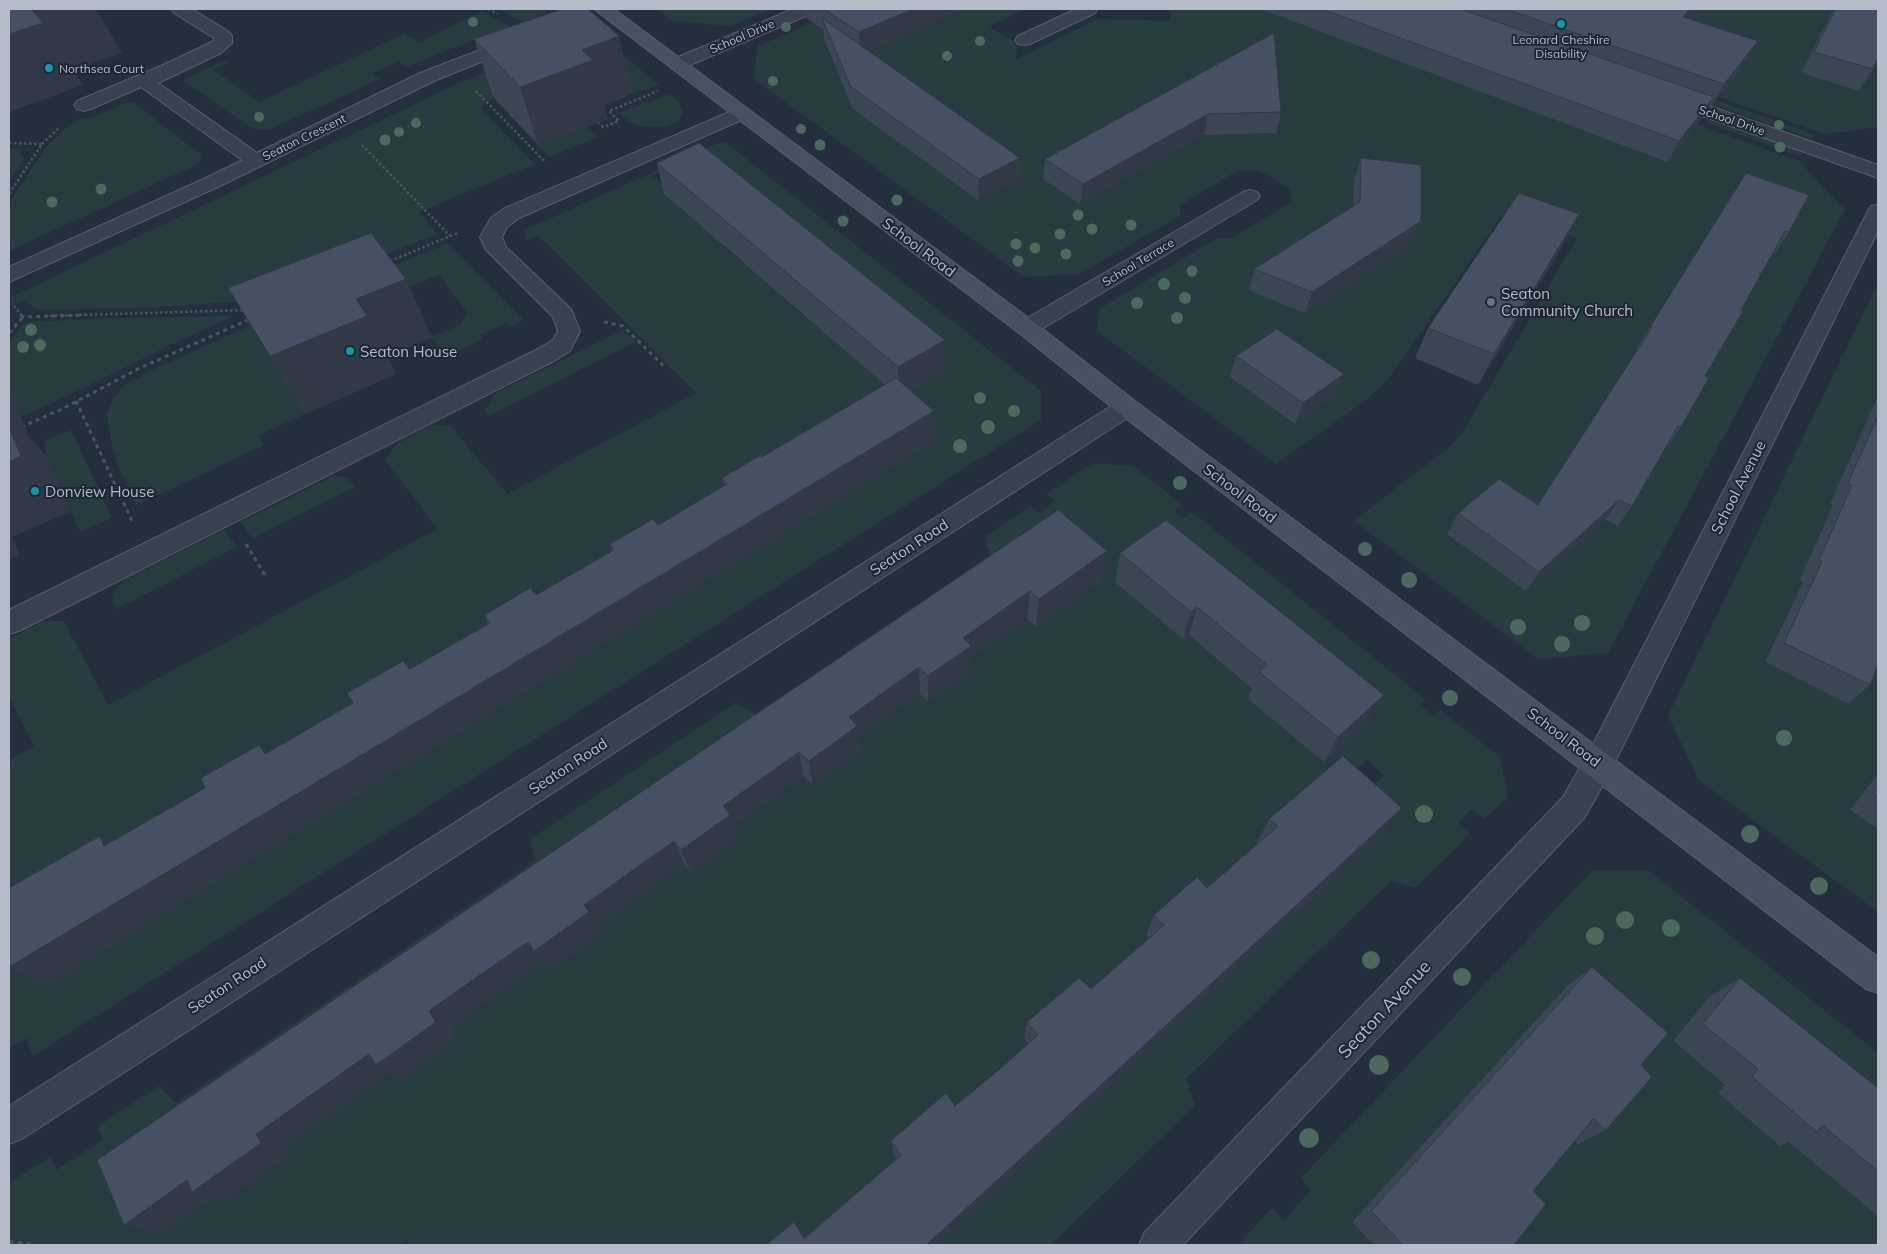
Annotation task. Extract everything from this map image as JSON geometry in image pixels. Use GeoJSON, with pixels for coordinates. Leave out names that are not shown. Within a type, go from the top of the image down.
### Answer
{"type":"FeatureCollection","features":[{"type":"Feature","properties":{"kind":"street"},"geometry":{"type":"LineString","coordinates":[[84,105],[215,49],[223,43],[223,36],[180,9]]}},
{"type":"Feature","properties":{"kind":"street","name":"School Drive"},"geometry":{"type":"LineString","coordinates":[[677,64],[807,9]]}},
{"type":"Feature","properties":{"kind":"street"},"geometry":{"type":"LineString","coordinates":[[1024,40],[1089,9]]}},
{"type":"Feature","properties":{"kind":"street","name":"School Road"},"geometry":{"type":"LineString","coordinates":[[597,11],[677,64],[1027,328],[1127,407],[1878,977]]}},
{"type":"Feature","properties":{"kind":"street","name":"Seaton Crescent"},"geometry":{"type":"LineString","coordinates":[[9,275],[256,161],[338,120],[452,67],[534,34]]}},
{"type":"Feature","properties":{"kind":"street"},"geometry":{"type":"LineString","coordinates":[[162,72],[149,80],[149,85],[153,89],[256,161]]}},
{"type":"Feature","properties":{"kind":"street","name":"School Drive"},"geometry":{"type":"LineString","coordinates":[[1654,93],[1878,172]]}},
{"type":"Feature","properties":{"kind":"street"},"geometry":{"type":"LineString","coordinates":[[9,623],[562,345],[568,331],[563,314],[497,250],[491,237],[498,223],[512,213],[741,113]]}},
{"type":"Feature","properties":{"kind":"street","name":"School Terrace"},"geometry":{"type":"LineString","coordinates":[[1027,328],[1250,196]]}},
{"type":"Feature","properties":{"kind":"street","name":"School Avenue"},"geometry":{"type":"LineString","coordinates":[[1598,764],[1878,211]]}},
{"type":"Feature","properties":{"kind":"street","name":"Seaton Road"},"geometry":{"type":"LineString","coordinates":[[9,1126],[1127,407]]}},
{"type":"Feature","properties":{"kind":"street","name":"Seaton Avenue"},"geometry":{"type":"LineString","coordinates":[[1158,1245],[1574,807],[1598,764]]}},
{"type":"Feature","properties":{"kind":"path"},"geometry":{"type":"LineString","coordinates":[[452,67],[570,188]]}},
{"type":"Feature","properties":{"kind":"path"},"geometry":{"type":"LineString","coordinates":[[609,111],[694,77]]}},
{"type":"Feature","properties":{"kind":"path"},"geometry":{"type":"LineString","coordinates":[[598,122],[603,127],[619,121],[603,105]]}},
{"type":"Feature","properties":{"kind":"path"},"geometry":{"type":"LineString","coordinates":[[338,120],[450,236]]}},
{"type":"Feature","properties":{"kind":"path"},"geometry":{"type":"LineString","coordinates":[[9,194],[42,144],[49,137]]}},
{"type":"Feature","properties":{"kind":"path"},"geometry":{"type":"LineString","coordinates":[[9,143],[42,144]]}},
{"type":"Feature","properties":{"kind":"path"},"geometry":{"type":"LineString","coordinates":[[388,262],[512,213]]}},
{"type":"Feature","properties":{"kind":"path"},"geometry":{"type":"LineString","coordinates":[[13,305],[23,317]]}},
{"type":"Feature","properties":{"kind":"path"},"geometry":{"type":"LineString","coordinates":[[9,333],[23,317],[252,309]]}},
{"type":"Feature","properties":{"kind":"path"},"geometry":{"type":"LineString","coordinates":[[563,314],[624,326],[666,368]]}},
{"type":"Feature","properties":{"kind":"path"},"geometry":{"type":"LineString","coordinates":[[17,429],[140,368],[252,318]]}},
{"type":"Feature","properties":{"kind":"path"},"geometry":{"type":"LineString","coordinates":[[76,401],[121,499]]}},
{"type":"Feature","properties":{"kind":"path"},"geometry":{"type":"LineString","coordinates":[[9,1242],[37,1245]]}},
{"type":"Feature","properties":{"kind":"green space"},"geometry":{"type":"Polygon","coordinates":[[[498,9],[549,9],[544,14],[524,22],[498,9]]]}},
{"type":"Feature","properties":{"kind":"green space"},"geometry":{"type":"Polygon","coordinates":[[[656,9],[772,9],[731,26],[672,21],[656,9]]]}},
{"type":"Feature","properties":{"kind":"green space"},"geometry":{"type":"Polygon","coordinates":[[[845,9],[1025,9],[989,27],[1017,43],[1016,59],[1098,19],[1170,21],[1170,9],[1375,9],[1799,161],[1845,210],[1608,653],[1539,659],[1354,521],[1452,445],[1463,432],[1577,238],[1501,217],[1387,381],[1365,401],[1276,464],[1097,331],[1099,309],[1217,238],[1231,238],[1292,202],[1289,188],[1260,171],[1239,170],[1180,205],[1180,216],[1080,274],[1024,277],[754,79],[758,46],[845,9]]]}},
{"type":"Feature","properties":{"kind":"green space"},"geometry":{"type":"Polygon","coordinates":[[[1592,9],[1878,9],[1878,127],[1825,134],[1562,42],[1592,9]]]}},
{"type":"Feature","properties":{"kind":"green space"},"geometry":{"type":"Polygon","coordinates":[[[482,11],[511,27],[406,67],[398,62],[372,74],[380,79],[273,128],[263,130],[250,127],[184,81],[186,78],[222,62],[232,60],[213,70],[260,102],[405,33],[419,42],[482,11]]]}},
{"type":"Feature","properties":{"kind":"green space"},"geometry":{"type":"Polygon","coordinates":[[[566,42],[613,47],[659,85],[632,94],[534,83],[493,99],[481,108],[535,164],[419,212],[438,234],[339,273],[248,301],[159,307],[43,310],[34,308],[25,300],[9,307],[9,298],[459,83],[566,42]]]}},
{"type":"Feature","properties":{"kind":"green space"},"geometry":{"type":"Polygon","coordinates":[[[1688,90],[1815,135],[1812,139],[1684,94],[1688,90]]]}},
{"type":"Feature","properties":{"kind":"green space"},"geometry":{"type":"Polygon","coordinates":[[[670,94],[680,105],[682,113],[680,119],[673,124],[653,127],[642,126],[630,122],[620,113],[670,94]]]}},
{"type":"Feature","properties":{"kind":"green space"},"geometry":{"type":"Polygon","coordinates":[[[126,103],[133,103],[199,153],[202,156],[198,164],[9,251],[9,204],[45,148],[75,120],[92,117],[126,103]]]}},
{"type":"Feature","properties":{"kind":"green space"},"geometry":{"type":"Polygon","coordinates":[[[1710,119],[1802,152],[1799,156],[1707,123],[1710,119]]]}},
{"type":"Feature","properties":{"kind":"green space"},"geometry":{"type":"Polygon","coordinates":[[[587,126],[598,137],[549,157],[538,145],[587,126]]]}},
{"type":"Feature","properties":{"kind":"green space"},"geometry":{"type":"Polygon","coordinates":[[[718,143],[726,143],[1041,391],[1041,420],[33,1056],[27,1038],[9,1049],[9,761],[34,746],[9,696],[9,639],[43,621],[64,621],[108,705],[438,529],[385,460],[396,444],[433,425],[451,426],[507,494],[696,393],[538,235],[527,240],[525,232],[529,228],[718,143]],[[687,160],[653,176],[728,241],[721,245],[743,263],[750,260],[788,292],[781,296],[807,319],[816,314],[687,160]]]}},
{"type":"Feature","properties":{"kind":"green space"},"geometry":{"type":"Polygon","coordinates":[[[9,149],[19,149],[24,158],[9,182],[9,149]]]}},
{"type":"Feature","properties":{"kind":"green space"},"geometry":{"type":"Polygon","coordinates":[[[449,244],[524,320],[509,327],[506,323],[480,335],[483,340],[447,356],[432,337],[460,325],[467,312],[439,275],[305,330],[297,305],[449,244]]]}},
{"type":"Feature","properties":{"kind":"green space"},"geometry":{"type":"Polygon","coordinates":[[[1878,283],[1878,912],[1700,781],[1668,716],[1878,283]]]}},
{"type":"Feature","properties":{"kind":"green space"},"geometry":{"type":"Polygon","coordinates":[[[232,317],[9,422],[9,341],[26,322],[232,317]]]}},
{"type":"Feature","properties":{"kind":"green space"},"geometry":{"type":"Polygon","coordinates":[[[258,322],[271,358],[305,414],[258,436],[264,445],[137,505],[120,470],[111,441],[107,415],[112,400],[126,384],[156,368],[258,322]]]}},
{"type":"Feature","properties":{"kind":"green space"},"geometry":{"type":"Polygon","coordinates":[[[623,330],[635,342],[489,416],[484,411],[495,394],[623,330]]]}},
{"type":"Feature","properties":{"kind":"green space"},"geometry":{"type":"Polygon","coordinates":[[[71,430],[112,518],[80,532],[46,455],[44,441],[71,430]]]}},
{"type":"Feature","properties":{"kind":"green space"},"geometry":{"type":"Polygon","coordinates":[[[1093,463],[1133,466],[1183,505],[1174,511],[1184,518],[1192,512],[1425,699],[1419,705],[1434,716],[1440,710],[1500,757],[1508,797],[1484,819],[1472,809],[1458,823],[1470,834],[1415,888],[1391,881],[1186,1079],[1195,1105],[1051,1245],[936,1245],[1266,849],[1146,936],[1156,945],[1024,1039],[1035,1053],[893,1154],[903,1168],[813,1245],[410,1245],[406,1239],[397,1245],[9,1245],[9,1183],[51,1156],[56,1170],[103,1140],[98,1126],[159,1086],[176,1103],[535,861],[530,839],[735,703],[756,714],[991,557],[985,537],[1030,506],[1039,513],[1055,501],[1047,494],[1093,463]],[[1055,539],[220,1192],[224,1203],[290,1157],[285,1147],[392,1070],[457,1039],[450,1029],[544,962],[550,971],[602,933],[597,925],[683,863],[691,872],[738,839],[731,830],[804,777],[814,786],[852,742],[920,694],[928,702],[962,665],[1027,619],[1036,626],[1073,600],[1055,539]],[[1189,635],[1256,692],[1249,699],[1289,732],[1331,755],[1369,721],[1189,635]],[[1367,760],[1351,775],[1368,790],[1384,775],[1367,760]]]}},
{"type":"Feature","properties":{"kind":"green space"},"geometry":{"type":"Polygon","coordinates":[[[333,476],[347,477],[355,487],[252,539],[241,522],[333,476]]]}},
{"type":"Feature","properties":{"kind":"green space"},"geometry":{"type":"Polygon","coordinates":[[[225,530],[237,547],[116,609],[112,595],[124,580],[225,530]]]}},
{"type":"Feature","properties":{"kind":"green space"},"geometry":{"type":"Polygon","coordinates":[[[1593,870],[1649,871],[1878,1053],[1878,1134],[1709,997],[1673,1041],[1725,1085],[1719,1093],[1780,1145],[1786,1138],[1878,1216],[1878,1245],[1496,1245],[1508,1202],[1565,1133],[1578,1144],[1567,986],[1352,1222],[1374,1245],[1238,1245],[1272,1208],[1284,1221],[1311,1190],[1301,1178],[1593,870]]]}},
{"type":"Feature","properties":{"kind":"building"},"geometry":{"type":"Polygon","coordinates":[[[9,9],[31,9],[43,23],[9,34],[9,9]]]}},
{"type":"Feature","properties":{"kind":"building"},"geometry":{"type":"Polygon","coordinates":[[[562,9],[588,9],[619,36],[582,50],[593,60],[520,87],[474,39],[562,9]]]}},
{"type":"Feature","properties":{"kind":"building"},"geometry":{"type":"Polygon","coordinates":[[[823,9],[913,9],[859,32],[823,9]]]}},
{"type":"Feature","properties":{"kind":"building"},"geometry":{"type":"Polygon","coordinates":[[[1322,9],[1460,9],[1714,97],[1679,141],[1322,9]]]}},
{"type":"Feature","properties":{"kind":"building"},"geometry":{"type":"Polygon","coordinates":[[[1506,9],[1690,9],[1683,17],[1758,41],[1724,84],[1506,9]]]}},
{"type":"Feature","properties":{"kind":"building"},"geometry":{"type":"Polygon","coordinates":[[[1836,9],[1878,9],[1878,58],[1873,69],[1814,52],[1836,9]]]}},
{"type":"Feature","properties":{"kind":"building"},"geometry":{"type":"Polygon","coordinates":[[[822,18],[1020,158],[979,179],[851,87],[822,18]]]}},
{"type":"Feature","properties":{"kind":"building"},"geometry":{"type":"Polygon","coordinates":[[[1274,33],[1281,112],[1208,114],[1083,184],[1045,159],[1274,33]]]}},
{"type":"Feature","properties":{"kind":"building"},"geometry":{"type":"Polygon","coordinates":[[[699,143],[945,340],[898,367],[657,163],[699,143]]]}},
{"type":"Feature","properties":{"kind":"building"},"geometry":{"type":"Polygon","coordinates":[[[1361,158],[1421,165],[1421,221],[1312,292],[1254,269],[1360,202],[1361,158]]]}},
{"type":"Feature","properties":{"kind":"building"},"geometry":{"type":"Polygon","coordinates":[[[1746,173],[1809,195],[1789,232],[1785,231],[1741,310],[1743,311],[1705,376],[1709,378],[1681,427],[1678,426],[1632,506],[1619,500],[1539,572],[1458,513],[1499,479],[1538,505],[1652,327],[1650,327],[1746,173]]]}},
{"type":"Feature","properties":{"kind":"building","name":"Seaton Community Church"},"geometry":{"type":"Polygon","coordinates":[[[1519,193],[1579,214],[1494,354],[1428,328],[1519,193]]]}},
{"type":"Feature","properties":{"kind":"building"},"geometry":{"type":"Polygon","coordinates":[[[371,233],[406,279],[356,299],[367,316],[270,356],[228,288],[371,233]]]}},
{"type":"Feature","properties":{"kind":"building"},"geometry":{"type":"Polygon","coordinates":[[[1277,329],[1344,374],[1303,403],[1236,356],[1277,329]]]}},
{"type":"Feature","properties":{"kind":"building"},"geometry":{"type":"Polygon","coordinates":[[[896,378],[934,411],[9,967],[9,888],[100,836],[104,846],[205,788],[201,778],[259,745],[265,754],[353,703],[347,693],[403,661],[410,669],[490,623],[484,615],[530,588],[536,595],[614,550],[610,544],[653,519],[658,525],[727,484],[722,478],[761,455],[762,457],[896,378]]]}},
{"type":"Feature","properties":{"kind":"building"},"geometry":{"type":"Polygon","coordinates":[[[1878,416],[1878,664],[1870,685],[1784,643],[1822,562],[1819,560],[1852,485],[1848,483],[1878,416]]]}},
{"type":"Feature","properties":{"kind":"building"},"geometry":{"type":"Polygon","coordinates":[[[9,428],[21,456],[9,462],[9,428]]]}},
{"type":"Feature","properties":{"kind":"building"},"geometry":{"type":"Polygon","coordinates":[[[1058,510],[1107,551],[1039,599],[1030,591],[963,638],[971,646],[928,676],[919,667],[849,717],[857,726],[809,761],[799,752],[723,806],[730,815],[681,850],[674,841],[584,905],[589,912],[534,951],[528,942],[477,977],[429,1011],[436,1022],[376,1065],[369,1054],[256,1134],[261,1143],[192,1192],[187,1180],[124,1225],[97,1160],[1058,510]]]}},
{"type":"Feature","properties":{"kind":"building"},"geometry":{"type":"Polygon","coordinates":[[[1166,520],[1384,695],[1338,737],[1259,672],[1267,665],[1197,607],[1191,612],[1120,553],[1166,520]]]}},
{"type":"Feature","properties":{"kind":"building"},"geometry":{"type":"Polygon","coordinates":[[[1343,756],[1402,808],[926,1245],[766,1245],[794,1222],[804,1239],[901,1155],[891,1141],[946,1093],[955,1106],[1000,1069],[1038,1035],[1027,1022],[1079,978],[1091,989],[1164,925],[1154,915],[1197,877],[1207,888],[1278,826],[1269,819],[1343,756]]]}},
{"type":"Feature","properties":{"kind":"building"},"geometry":{"type":"Polygon","coordinates":[[[1878,787],[1878,796],[1873,793],[1878,787]]]}},
{"type":"Feature","properties":{"kind":"building"},"geometry":{"type":"Polygon","coordinates":[[[1592,967],[1668,1033],[1641,1065],[1652,1077],[1606,1130],[1593,1119],[1533,1191],[1546,1204],[1514,1245],[1403,1245],[1371,1211],[1592,967]]]}},
{"type":"Feature","properties":{"kind":"building"},"geometry":{"type":"Polygon","coordinates":[[[1740,978],[1878,1088],[1878,1171],[1822,1125],[1817,1132],[1752,1077],[1758,1069],[1703,1024],[1740,978]]]}},
{"type":"Feature","properties":{"kind":"place","name":"Leonard Cheshire Disability"},"geometry":{"type":"Point","coordinates":[1561,24]}},
{"type":"Feature","properties":{"kind":"place","name":"Northsea Court"},"geometry":{"type":"Point","coordinates":[49,68]}},
{"type":"Feature","properties":{"kind":"place","name":"Seaton Community Church"},"geometry":{"type":"Point","coordinates":[1491,302]}},
{"type":"Feature","properties":{"kind":"place","name":"Seaton House"},"geometry":{"type":"Point","coordinates":[350,351]}},
{"type":"Feature","properties":{"kind":"place","name":"Donview House"},"geometry":{"type":"Point","coordinates":[35,491]}}]}
